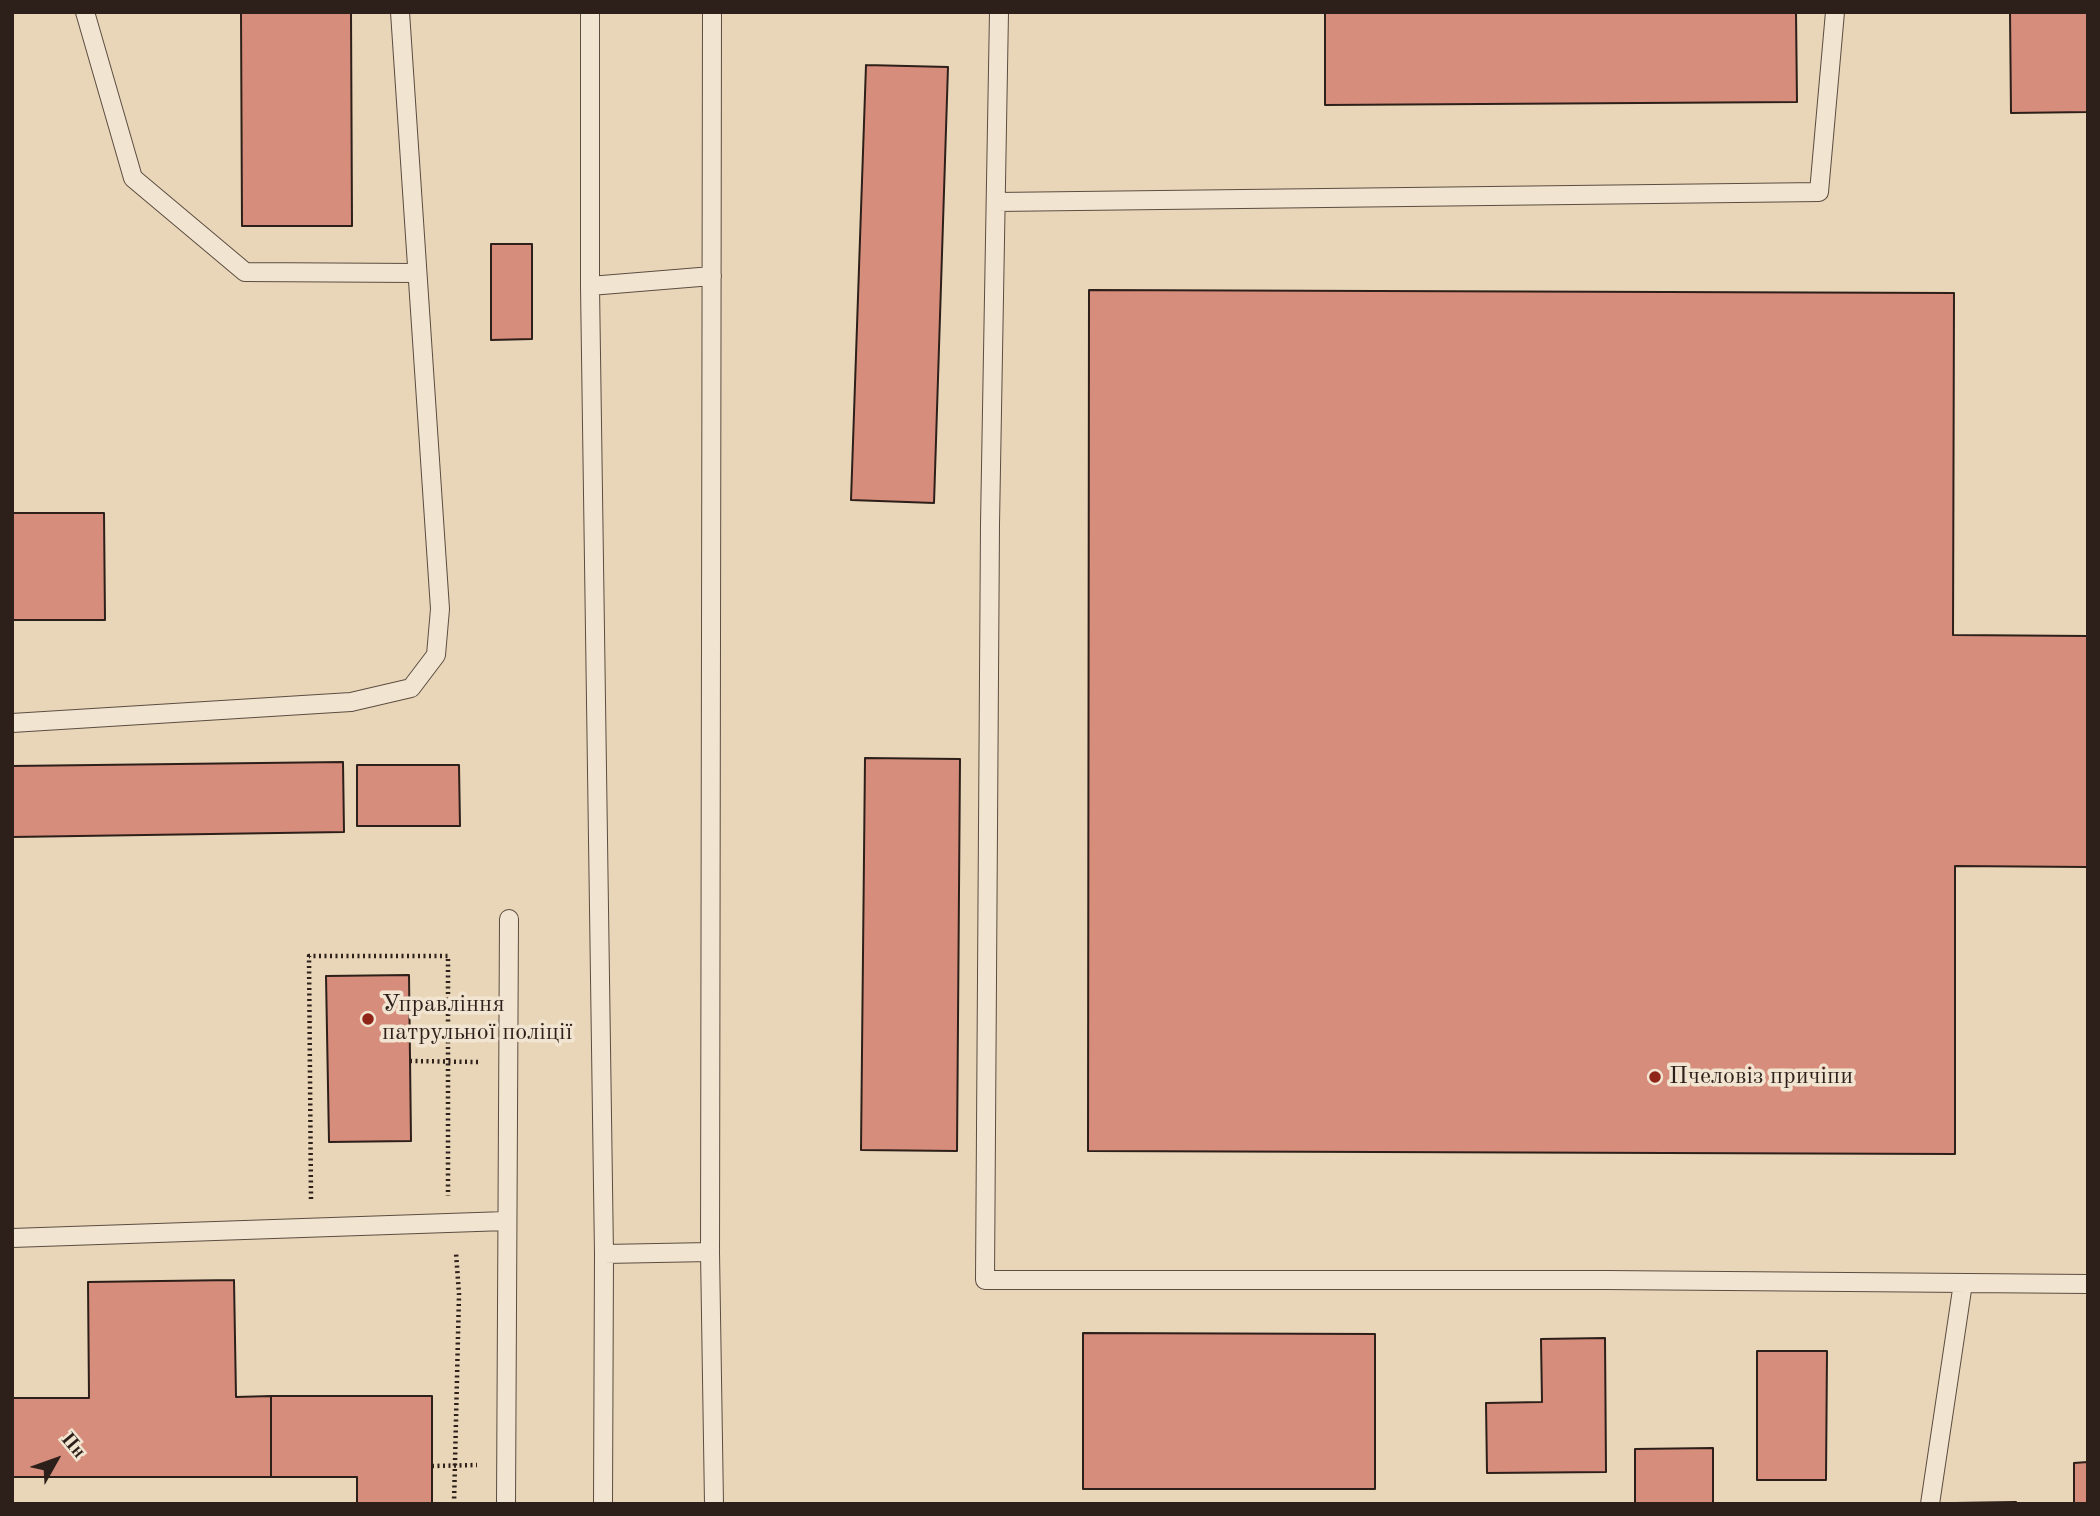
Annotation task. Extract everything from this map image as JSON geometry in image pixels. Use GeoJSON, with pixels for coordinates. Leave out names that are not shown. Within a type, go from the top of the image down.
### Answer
{"type":"FeatureCollection","features":[{"type":"Feature","properties":{"kind":"lane"},"geometry":{"type":"LineString","coordinates":[[85,12],[133,178],[245,272],[417,273]]}},
{"type":"Feature","properties":{"kind":"lane"},"geometry":{"type":"LineString","coordinates":[[12,723],[351,702],[411,688],[436,655],[440,609],[400,12]]}},
{"type":"Feature","properties":{"kind":"lane"},"geometry":{"type":"LineString","coordinates":[[590,12],[590,286],[604,1254],[603,1504]]}},
{"type":"Feature","properties":{"kind":"lane"},"geometry":{"type":"LineString","coordinates":[[712,12],[710,1252],[714,1504]]}},
{"type":"Feature","properties":{"kind":"lane"},"geometry":{"type":"LineString","coordinates":[[999,12],[990,524],[985,1280],[2088,1284]]}},
{"type":"Feature","properties":{"kind":"lane"},"geometry":{"type":"LineString","coordinates":[[996,202],[1819,192],[1835,12]]}},
{"type":"Feature","properties":{"kind":"lane"},"geometry":{"type":"LineString","coordinates":[[590,286],[712,276]]}},
{"type":"Feature","properties":{"kind":"lane"},"geometry":{"type":"LineString","coordinates":[[506,1504],[509,919]]}},
{"type":"Feature","properties":{"kind":"lane"},"geometry":{"type":"LineString","coordinates":[[12,1238],[506,1221]]}},
{"type":"Feature","properties":{"kind":"lane"},"geometry":{"type":"LineString","coordinates":[[604,1254],[710,1252]]}},
{"type":"Feature","properties":{"kind":"lane"},"geometry":{"type":"LineString","coordinates":[[1930,1504],[1963,1283]]}},
{"type":"Feature","properties":{"kind":"path"},"geometry":{"type":"LineString","coordinates":[[311,1228],[309,956],[448,956],[448,1198],[454,1223],[459,1294],[454,1504]]}},
{"type":"Feature","properties":{"kind":"path"},"geometry":{"type":"LineString","coordinates":[[410,1061],[507,1061]]}},
{"type":"Feature","properties":{"kind":"path"},"geometry":{"type":"LineString","coordinates":[[432,1466],[506,1465]]}},
{"type":"Feature","properties":{"kind":"building"},"geometry":{"type":"Polygon","coordinates":[[[241,12],[351,12],[352,226],[242,226],[241,12]]]}},
{"type":"Feature","properties":{"kind":"building"},"geometry":{"type":"Polygon","coordinates":[[[1325,12],[1796,12],[1797,102],[1325,105],[1325,12]]]}},
{"type":"Feature","properties":{"kind":"building"},"geometry":{"type":"Polygon","coordinates":[[[2010,12],[2088,12],[2088,112],[2011,113],[2010,12]]]}},
{"type":"Feature","properties":{"kind":"building"},"geometry":{"type":"Polygon","coordinates":[[[866,65],[948,67],[934,503],[851,500],[866,65]]]}},
{"type":"Feature","properties":{"kind":"building"},"geometry":{"type":"Polygon","coordinates":[[[491,244],[532,244],[532,339],[491,340],[491,244]]]}},
{"type":"Feature","properties":{"kind":"building"},"geometry":{"type":"Polygon","coordinates":[[[1089,290],[1954,293],[1953,635],[2088,636],[2088,867],[1955,866],[1955,1154],[1088,1151],[1089,290]]]}},
{"type":"Feature","properties":{"kind":"building"},"geometry":{"type":"Polygon","coordinates":[[[12,513],[104,513],[105,620],[12,620],[12,513]]]}},
{"type":"Feature","properties":{"kind":"building"},"geometry":{"type":"Polygon","coordinates":[[[865,758],[960,759],[957,1151],[861,1150],[865,758]]]}},
{"type":"Feature","properties":{"kind":"building"},"geometry":{"type":"Polygon","coordinates":[[[343,762],[344,832],[12,837],[12,766],[343,762]]]}},
{"type":"Feature","properties":{"kind":"building"},"geometry":{"type":"Polygon","coordinates":[[[357,765],[459,765],[460,826],[357,826],[357,765]]]}},
{"type":"Feature","properties":{"kind":"building","name":"Управління патрульної поліції"},"geometry":{"type":"Polygon","coordinates":[[[409,975],[411,1141],[329,1142],[326,976],[409,975]]]}},
{"type":"Feature","properties":{"kind":"building"},"geometry":{"type":"Polygon","coordinates":[[[234,1280],[236,1397],[271,1396],[271,1477],[12,1477],[12,1398],[89,1398],[88,1282],[234,1280]]]}},
{"type":"Feature","properties":{"kind":"building"},"geometry":{"type":"Polygon","coordinates":[[[1083,1333],[1375,1334],[1375,1489],[1083,1489],[1083,1333]]]}},
{"type":"Feature","properties":{"kind":"building"},"geometry":{"type":"Polygon","coordinates":[[[1605,1338],[1606,1472],[1487,1473],[1486,1403],[1542,1402],[1541,1339],[1605,1338]]]}},
{"type":"Feature","properties":{"kind":"building"},"geometry":{"type":"Polygon","coordinates":[[[1757,1351],[1827,1351],[1826,1480],[1757,1480],[1757,1351]]]}},
{"type":"Feature","properties":{"kind":"building"},"geometry":{"type":"Polygon","coordinates":[[[271,1396],[432,1396],[432,1504],[357,1504],[357,1477],[271,1477],[271,1396]]]}},
{"type":"Feature","properties":{"kind":"building"},"geometry":{"type":"Polygon","coordinates":[[[1713,1448],[1713,1504],[1635,1504],[1635,1449],[1713,1448]]]}},
{"type":"Feature","properties":{"kind":"building"},"geometry":{"type":"Polygon","coordinates":[[[2088,1462],[2088,1504],[2074,1504],[2074,1463],[2088,1462]]]}},
{"type":"Feature","properties":{"kind":"building"},"geometry":{"type":"Polygon","coordinates":[[[1955,1503],[2016,1504],[1955,1504],[1955,1503]]]}},
{"type":"Feature","properties":{"kind":"place","name":"Управління патрульної поліції"},"geometry":{"type":"Point","coordinates":[368,1019]}},
{"type":"Feature","properties":{"kind":"place","name":"Пчеловіз причіпи"},"geometry":{"type":"Point","coordinates":[1655,1077]}}]}
